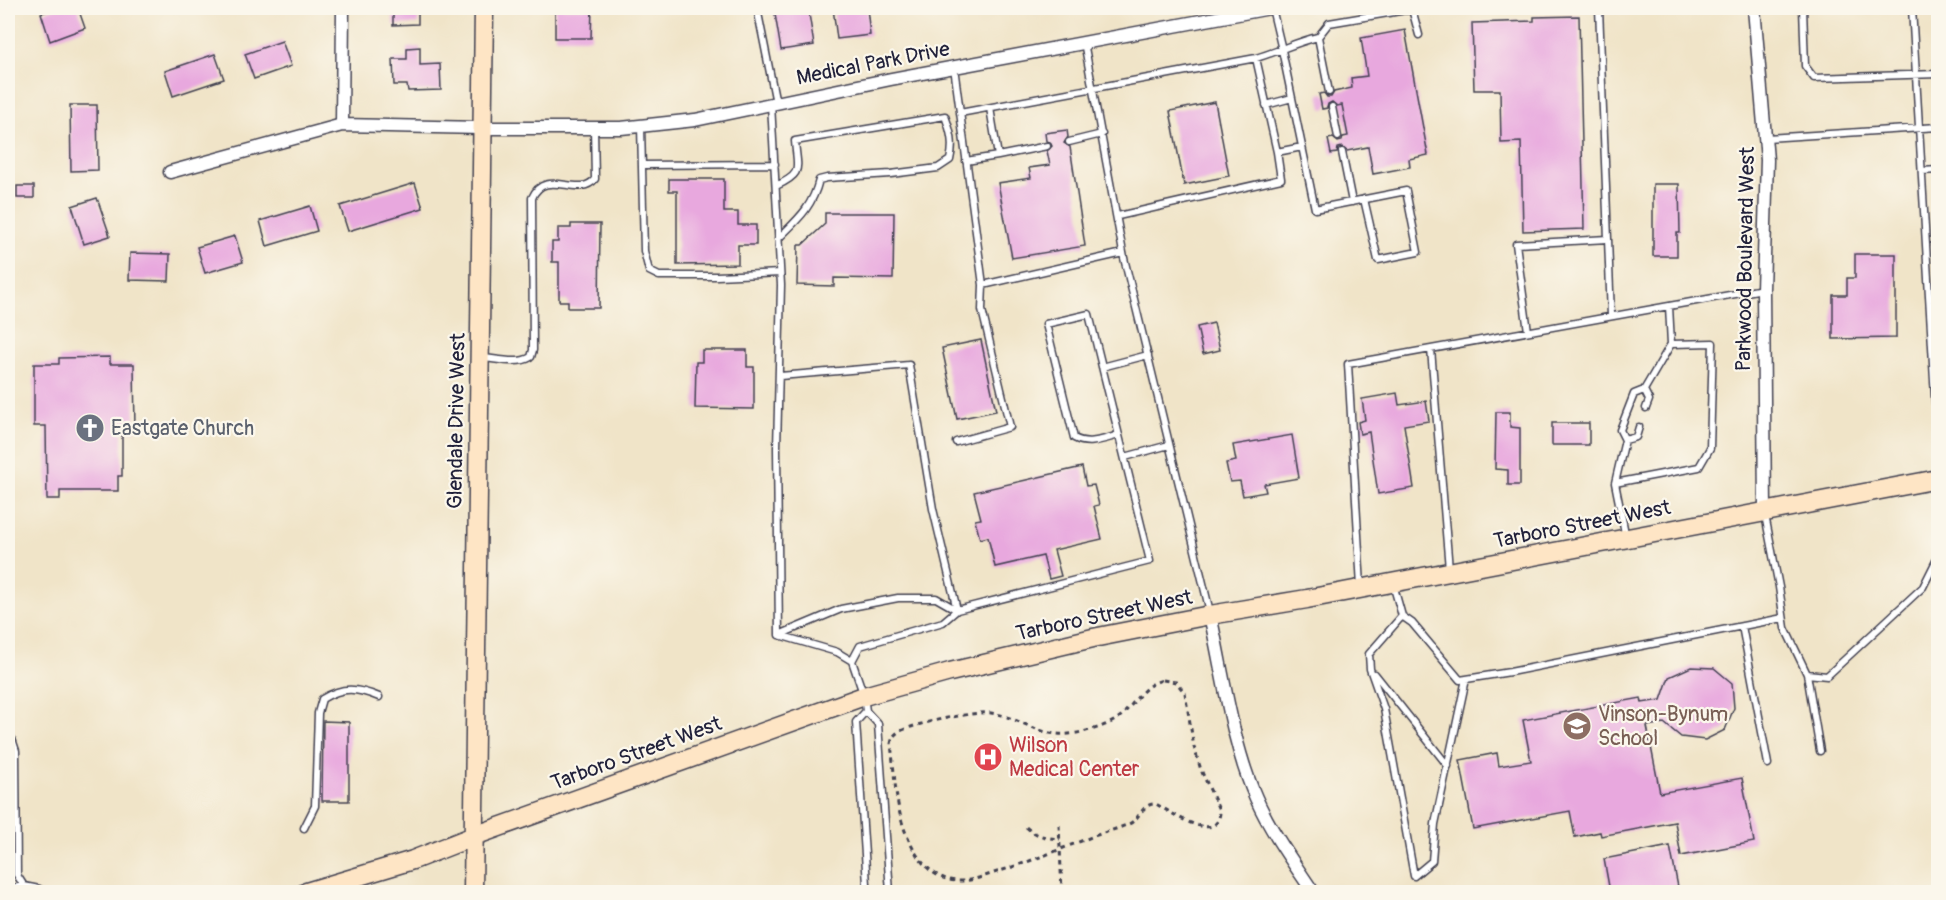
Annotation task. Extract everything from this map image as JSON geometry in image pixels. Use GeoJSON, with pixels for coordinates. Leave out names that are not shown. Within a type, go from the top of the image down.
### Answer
{"type":"FeatureCollection","features":[{"type":"Feature","properties":{"kind":"main road","name":"Glendale Drive West"},"geometry":{"type":"LineString","coordinates":[[473,892],[484,8]]}},
{"type":"Feature","properties":{"kind":"main road","name":"Tarboro Street West"},"geometry":{"type":"LineString","coordinates":[[306,892],[413,860],[474,836],[865,704],[1027,653],[1210,615],[1361,589],[1938,479]]}},
{"type":"Feature","properties":{"kind":"street"},"geometry":{"type":"LineString","coordinates":[[342,125],[343,8]]}},
{"type":"Feature","properties":{"kind":"street","name":"Medical Park Drive"},"geometry":{"type":"LineString","coordinates":[[170,172],[342,125],[594,128],[695,120],[954,67],[1271,8]]}},
{"type":"Feature","properties":{"kind":"street","name":"Parkwood Boulevard West"},"geometry":{"type":"LineString","coordinates":[[1754,8],[1767,160],[1763,289],[1765,512]]}},
{"type":"Feature","properties":{"kind":"street"},"geometry":{"type":"LineString","coordinates":[[1210,615],[1232,717],[1256,797],[1278,839],[1313,892]]}},
{"type":"Feature","properties":{"kind":"lane"},"geometry":{"type":"LineString","coordinates":[[757,8],[774,104],[780,273],[777,448],[779,635]]}},
{"type":"Feature","properties":{"kind":"lane"},"geometry":{"type":"LineString","coordinates":[[1271,8],[1315,209],[1352,202],[1364,199],[1406,191],[1418,252],[1378,260],[1364,199]]}},
{"type":"Feature","properties":{"kind":"lane"},"geometry":{"type":"LineString","coordinates":[[1599,8],[1611,316]]}},
{"type":"Feature","properties":{"kind":"lane"},"geometry":{"type":"LineString","coordinates":[[1803,8],[1805,66],[1814,78],[1938,74]]}},
{"type":"Feature","properties":{"kind":"lane"},"geometry":{"type":"LineString","coordinates":[[1912,8],[1938,448]]}},
{"type":"Feature","properties":{"kind":"lane"},"geometry":{"type":"LineString","coordinates":[[960,113],[1256,58],[1318,37],[1329,23],[1412,9],[1419,35]]}},
{"type":"Feature","properties":{"kind":"lane"},"geometry":{"type":"LineString","coordinates":[[1318,37],[1329,92]]}},
{"type":"Feature","properties":{"kind":"lane"},"geometry":{"type":"LineString","coordinates":[[1084,42],[1118,216],[1123,253],[1210,615]]}},
{"type":"Feature","properties":{"kind":"lane"},"geometry":{"type":"LineString","coordinates":[[1118,216],[1281,179],[1256,58]]}},
{"type":"Feature","properties":{"kind":"lane"},"geometry":{"type":"LineString","coordinates":[[954,67],[983,285],[982,310],[1010,427],[956,442]]}},
{"type":"Feature","properties":{"kind":"lane"},"geometry":{"type":"LineString","coordinates":[[1266,105],[1292,98]]}},
{"type":"Feature","properties":{"kind":"lane"},"geometry":{"type":"LineString","coordinates":[[1332,107],[1338,137]]}},
{"type":"Feature","properties":{"kind":"lane"},"geometry":{"type":"LineString","coordinates":[[990,108],[998,156]]}},
{"type":"Feature","properties":{"kind":"lane"},"geometry":{"type":"LineString","coordinates":[[776,186],[794,178],[797,170],[795,141],[945,116],[953,147],[950,160],[938,168],[819,180],[815,197],[807,209],[778,239]]}},
{"type":"Feature","properties":{"kind":"lane"},"geometry":{"type":"LineString","coordinates":[[641,126],[644,250],[649,271],[659,276],[780,273]]}},
{"type":"Feature","properties":{"kind":"lane"},"geometry":{"type":"LineString","coordinates":[[479,358],[516,361],[531,357],[533,350],[532,198],[536,189],[543,184],[584,185],[595,179],[594,128]]}},
{"type":"Feature","properties":{"kind":"lane"},"geometry":{"type":"LineString","coordinates":[[1766,138],[1938,128]]}},
{"type":"Feature","properties":{"kind":"lane"},"geometry":{"type":"LineString","coordinates":[[1069,142],[1102,134]]}},
{"type":"Feature","properties":{"kind":"lane"},"geometry":{"type":"LineString","coordinates":[[966,161],[1047,146]]}},
{"type":"Feature","properties":{"kind":"lane"},"geometry":{"type":"LineString","coordinates":[[1277,152],[1302,147]]}},
{"type":"Feature","properties":{"kind":"lane"},"geometry":{"type":"LineString","coordinates":[[1342,152],[1352,202]]}},
{"type":"Feature","properties":{"kind":"lane"},"geometry":{"type":"LineString","coordinates":[[642,165],[775,164]]}},
{"type":"Feature","properties":{"kind":"lane"},"geometry":{"type":"LineString","coordinates":[[1922,171],[1938,170]]}},
{"type":"Feature","properties":{"kind":"lane"},"geometry":{"type":"LineString","coordinates":[[1528,331],[1516,244],[1608,239]]}},
{"type":"Feature","properties":{"kind":"lane"},"geometry":{"type":"LineString","coordinates":[[983,285],[1123,253]]}},
{"type":"Feature","properties":{"kind":"lane"},"geometry":{"type":"LineString","coordinates":[[1361,589],[1348,364],[1763,289]]}},
{"type":"Feature","properties":{"kind":"lane"},"geometry":{"type":"LineString","coordinates":[[1929,299],[1938,298]]}},
{"type":"Feature","properties":{"kind":"lane"},"geometry":{"type":"LineString","coordinates":[[1626,538],[1616,483],[1625,440],[1620,430],[1634,394],[1644,390],[1671,344],[1669,306]]}},
{"type":"Feature","properties":{"kind":"lane"},"geometry":{"type":"LineString","coordinates":[[852,661],[860,646],[943,622],[957,610],[1150,561],[1125,457],[1089,314],[1046,324],[1074,438],[1081,442],[1089,442],[1119,435]]}},
{"type":"Feature","properties":{"kind":"lane"},"geometry":{"type":"LineString","coordinates":[[1616,483],[1699,467],[1710,448],[1713,343],[1671,344]]}},
{"type":"Feature","properties":{"kind":"lane"},"geometry":{"type":"LineString","coordinates":[[1431,349],[1449,572]]}},
{"type":"Feature","properties":{"kind":"lane"},"geometry":{"type":"LineString","coordinates":[[1102,367],[1148,356]]}},
{"type":"Feature","properties":{"kind":"lane"},"geometry":{"type":"LineString","coordinates":[[780,376],[909,366],[933,509],[957,610]]}},
{"type":"Feature","properties":{"kind":"lane"},"geometry":{"type":"LineString","coordinates":[[1644,390],[1649,400],[1646,408]]}},
{"type":"Feature","properties":{"kind":"lane"},"geometry":{"type":"LineString","coordinates":[[1625,440],[1635,437],[1639,427]]}},
{"type":"Feature","properties":{"kind":"lane"},"geometry":{"type":"LineString","coordinates":[[1125,457],[1169,445]]}},
{"type":"Feature","properties":{"kind":"lane"},"geometry":{"type":"LineString","coordinates":[[1765,512],[1785,628],[1807,674],[1820,751]]}},
{"type":"Feature","properties":{"kind":"lane"},"geometry":{"type":"LineString","coordinates":[[1807,674],[1827,676],[1923,587],[1938,557]]}},
{"type":"Feature","properties":{"kind":"lane"},"geometry":{"type":"LineString","coordinates":[[1393,583],[1402,616],[1412,623],[1460,680],[1783,618]]}},
{"type":"Feature","properties":{"kind":"lane"},"geometry":{"type":"LineString","coordinates":[[779,635],[841,609],[898,598],[936,598],[957,610]]}},
{"type":"Feature","properties":{"kind":"lane"},"geometry":{"type":"LineString","coordinates":[[1402,616],[1369,654],[1370,669],[1384,709],[1414,876],[1432,861],[1436,824],[1466,679]]}},
{"type":"Feature","properties":{"kind":"lane"},"geometry":{"type":"LineString","coordinates":[[1742,626],[1768,764]]}},
{"type":"Feature","properties":{"kind":"lane"},"geometry":{"type":"LineString","coordinates":[[779,635],[837,652],[852,661],[865,704],[878,724],[890,892]]}},
{"type":"Feature","properties":{"kind":"lane"},"geometry":{"type":"LineString","coordinates":[[1370,669],[1448,766]]}},
{"type":"Feature","properties":{"kind":"lane"},"geometry":{"type":"LineString","coordinates":[[304,828],[315,806],[318,713],[322,699],[335,691],[362,690],[379,697]]}},
{"type":"Feature","properties":{"kind":"lane"},"geometry":{"type":"LineString","coordinates":[[865,704],[856,722],[866,892]]}},
{"type":"Feature","properties":{"kind":"lane"},"geometry":{"type":"LineString","coordinates":[[8,734],[16,751],[17,875],[24,886]]}},
{"type":"Feature","properties":{"kind":"lane"},"geometry":{"type":"LineString","coordinates":[[8,889],[24,886],[39,889],[39,892]]}},
{"type":"Feature","properties":{"kind":"path"},"geometry":{"type":"LineString","coordinates":[[1155,681],[1176,682],[1185,693],[1194,747],[1201,770],[1220,812],[1216,825],[1202,826],[1192,823],[1156,804],[1146,806],[1131,823],[1060,850],[971,879],[957,881],[945,879],[933,873],[917,855],[903,825],[891,744],[892,737],[909,727],[980,713],[1003,716],[1048,732],[1068,734],[1107,725],[1121,717],[1144,688],[1155,681]]}},
{"type":"Feature","properties":{"kind":"path"},"geometry":{"type":"LineString","coordinates":[[1059,825],[1062,892]]}},
{"type":"Feature","properties":{"kind":"path"},"geometry":{"type":"LineString","coordinates":[[1026,827],[1032,833],[1060,839]]}},
{"type":"Feature","properties":{"kind":"building"},"geometry":{"type":"Polygon","coordinates":[[[57,8],[78,8],[85,28],[50,41],[41,13],[57,8]]]}},
{"type":"Feature","properties":{"kind":"building"},"geometry":{"type":"Polygon","coordinates":[[[393,8],[418,8],[418,24],[393,25],[393,8]]]}},
{"type":"Feature","properties":{"kind":"building"},"geometry":{"type":"Polygon","coordinates":[[[555,8],[592,8],[591,38],[555,38],[555,8]]]}},
{"type":"Feature","properties":{"kind":"building"},"geometry":{"type":"Polygon","coordinates":[[[774,8],[808,8],[814,45],[781,50],[774,8]]]}},
{"type":"Feature","properties":{"kind":"building"},"geometry":{"type":"Polygon","coordinates":[[[833,8],[867,8],[870,35],[837,39],[833,8]]]}},
{"type":"Feature","properties":{"kind":"building"},"geometry":{"type":"Polygon","coordinates":[[[1579,16],[1584,229],[1523,231],[1521,142],[1501,143],[1500,90],[1474,90],[1472,23],[1534,21],[1534,17],[1579,16]]]}},
{"type":"Feature","properties":{"kind":"building"},"geometry":{"type":"Polygon","coordinates":[[[1405,30],[1428,155],[1409,159],[1410,167],[1373,174],[1368,147],[1347,151],[1342,147],[1338,148],[1337,153],[1331,154],[1328,139],[1333,138],[1338,142],[1348,136],[1342,105],[1337,106],[1332,102],[1327,108],[1322,109],[1319,94],[1324,93],[1327,97],[1331,97],[1334,92],[1352,88],[1351,78],[1367,76],[1361,38],[1405,30]]]}},
{"type":"Feature","properties":{"kind":"building"},"geometry":{"type":"Polygon","coordinates":[[[282,41],[291,66],[254,79],[245,54],[282,41]]]}},
{"type":"Feature","properties":{"kind":"building"},"geometry":{"type":"Polygon","coordinates":[[[420,47],[420,65],[440,64],[441,90],[408,91],[407,85],[394,85],[393,59],[407,59],[407,48],[420,47]]]}},
{"type":"Feature","properties":{"kind":"building"},"geometry":{"type":"Polygon","coordinates":[[[215,54],[224,79],[173,96],[165,71],[215,54]]]}},
{"type":"Feature","properties":{"kind":"building"},"geometry":{"type":"Polygon","coordinates":[[[1215,102],[1229,176],[1184,185],[1170,111],[1215,102]]]}},
{"type":"Feature","properties":{"kind":"building"},"geometry":{"type":"Polygon","coordinates":[[[70,105],[97,105],[98,170],[71,171],[70,105]]]}},
{"type":"Feature","properties":{"kind":"building"},"geometry":{"type":"Polygon","coordinates":[[[1067,130],[1068,137],[1064,143],[1070,147],[1085,246],[1012,258],[998,183],[1031,178],[1029,168],[1050,165],[1047,151],[1052,146],[1046,141],[1045,133],[1067,130]]]}},
{"type":"Feature","properties":{"kind":"building"},"geometry":{"type":"Polygon","coordinates":[[[669,179],[724,179],[724,212],[738,212],[738,225],[756,225],[756,245],[738,245],[738,264],[677,265],[677,191],[669,191],[669,179]]]}},
{"type":"Feature","properties":{"kind":"building"},"geometry":{"type":"Polygon","coordinates":[[[415,183],[423,208],[348,231],[340,206],[415,183]]]}},
{"type":"Feature","properties":{"kind":"building"},"geometry":{"type":"Polygon","coordinates":[[[1653,184],[1679,184],[1680,233],[1677,233],[1677,256],[1653,256],[1653,184]]]}},
{"type":"Feature","properties":{"kind":"building"},"geometry":{"type":"Polygon","coordinates":[[[17,186],[34,186],[34,198],[17,198],[17,186]]]}},
{"type":"Feature","properties":{"kind":"building"},"geometry":{"type":"Polygon","coordinates":[[[97,198],[110,236],[84,244],[72,206],[97,198]]]}},
{"type":"Feature","properties":{"kind":"building"},"geometry":{"type":"Polygon","coordinates":[[[310,206],[317,231],[267,246],[260,221],[310,206]]]}},
{"type":"Feature","properties":{"kind":"building"},"geometry":{"type":"Polygon","coordinates":[[[825,213],[894,213],[893,279],[834,278],[834,286],[797,285],[798,245],[802,245],[825,224],[825,213]]]}},
{"type":"Feature","properties":{"kind":"building"},"geometry":{"type":"Polygon","coordinates":[[[571,224],[600,224],[599,308],[568,308],[568,301],[559,301],[559,262],[552,262],[552,242],[558,242],[558,228],[571,228],[571,224]]]}},
{"type":"Feature","properties":{"kind":"building"},"geometry":{"type":"Polygon","coordinates":[[[235,236],[243,262],[205,273],[197,247],[235,236]]]}},
{"type":"Feature","properties":{"kind":"building"},"geometry":{"type":"Polygon","coordinates":[[[130,253],[170,254],[169,281],[129,280],[130,253]]]}},
{"type":"Feature","properties":{"kind":"building"},"geometry":{"type":"Polygon","coordinates":[[[1855,254],[1896,254],[1896,338],[1833,339],[1833,295],[1847,295],[1847,278],[1855,278],[1855,254]]]}},
{"type":"Feature","properties":{"kind":"building"},"geometry":{"type":"Polygon","coordinates":[[[1214,323],[1220,350],[1203,354],[1197,327],[1214,323]]]}},
{"type":"Feature","properties":{"kind":"building"},"geometry":{"type":"Polygon","coordinates":[[[981,340],[996,411],[957,419],[942,348],[981,340]]]}},
{"type":"Feature","properties":{"kind":"building"},"geometry":{"type":"Polygon","coordinates":[[[702,350],[747,350],[747,367],[754,367],[754,409],[695,408],[696,362],[702,362],[702,350]]]}},
{"type":"Feature","properties":{"kind":"building","name":"Eastgate Church"},"geometry":{"type":"Polygon","coordinates":[[[110,357],[110,364],[134,364],[135,431],[122,431],[122,476],[118,476],[118,491],[60,491],[60,499],[47,499],[46,426],[34,426],[34,364],[59,364],[59,358],[110,357]]]}},
{"type":"Feature","properties":{"kind":"building"},"geometry":{"type":"Polygon","coordinates":[[[1397,393],[1399,405],[1426,401],[1429,421],[1404,425],[1414,488],[1378,494],[1369,432],[1360,434],[1358,422],[1365,420],[1362,399],[1397,393]]]}},
{"type":"Feature","properties":{"kind":"building"},"geometry":{"type":"Polygon","coordinates":[[[1496,412],[1510,412],[1510,427],[1520,428],[1520,485],[1508,485],[1508,470],[1495,469],[1496,412]]]}},
{"type":"Feature","properties":{"kind":"building"},"geometry":{"type":"Polygon","coordinates":[[[1552,423],[1589,423],[1589,445],[1552,445],[1552,423]]]}},
{"type":"Feature","properties":{"kind":"building"},"geometry":{"type":"Polygon","coordinates":[[[1292,435],[1299,478],[1264,484],[1266,492],[1243,496],[1240,481],[1230,482],[1226,463],[1236,461],[1233,445],[1292,435]]]}},
{"type":"Feature","properties":{"kind":"building"},"geometry":{"type":"Polygon","coordinates":[[[1082,467],[1086,486],[1094,485],[1099,505],[1094,506],[1102,539],[1054,550],[1061,576],[1049,579],[1043,556],[995,567],[988,537],[980,539],[975,520],[981,519],[974,492],[1082,467]]]}},
{"type":"Feature","properties":{"kind":"building"},"geometry":{"type":"Polygon","coordinates":[[[1691,667],[1714,668],[1732,683],[1734,708],[1725,730],[1705,740],[1681,737],[1664,723],[1647,726],[1660,793],[1742,778],[1754,842],[1681,856],[1675,822],[1601,836],[1600,832],[1575,837],[1570,811],[1473,829],[1460,760],[1497,753],[1499,766],[1531,761],[1523,720],[1641,698],[1642,703],[1661,700],[1669,677],[1691,667]]]}},
{"type":"Feature","properties":{"kind":"building"},"geometry":{"type":"Polygon","coordinates":[[[323,721],[349,722],[349,801],[322,801],[323,721]]]}},
{"type":"Feature","properties":{"kind":"building"},"geometry":{"type":"Polygon","coordinates":[[[1670,846],[1679,892],[1610,892],[1604,859],[1670,846]]]}},
{"type":"Feature","properties":{"kind":"place","name":"Eastgate Church"},"geometry":{"type":"Point","coordinates":[90,428]}},
{"type":"Feature","properties":{"kind":"place","name":"Vinson-Bynum School"},"geometry":{"type":"Point","coordinates":[1577,726]}},
{"type":"Feature","properties":{"kind":"place","name":"Wilson Medical Center"},"geometry":{"type":"Point","coordinates":[988,757]}}]}
